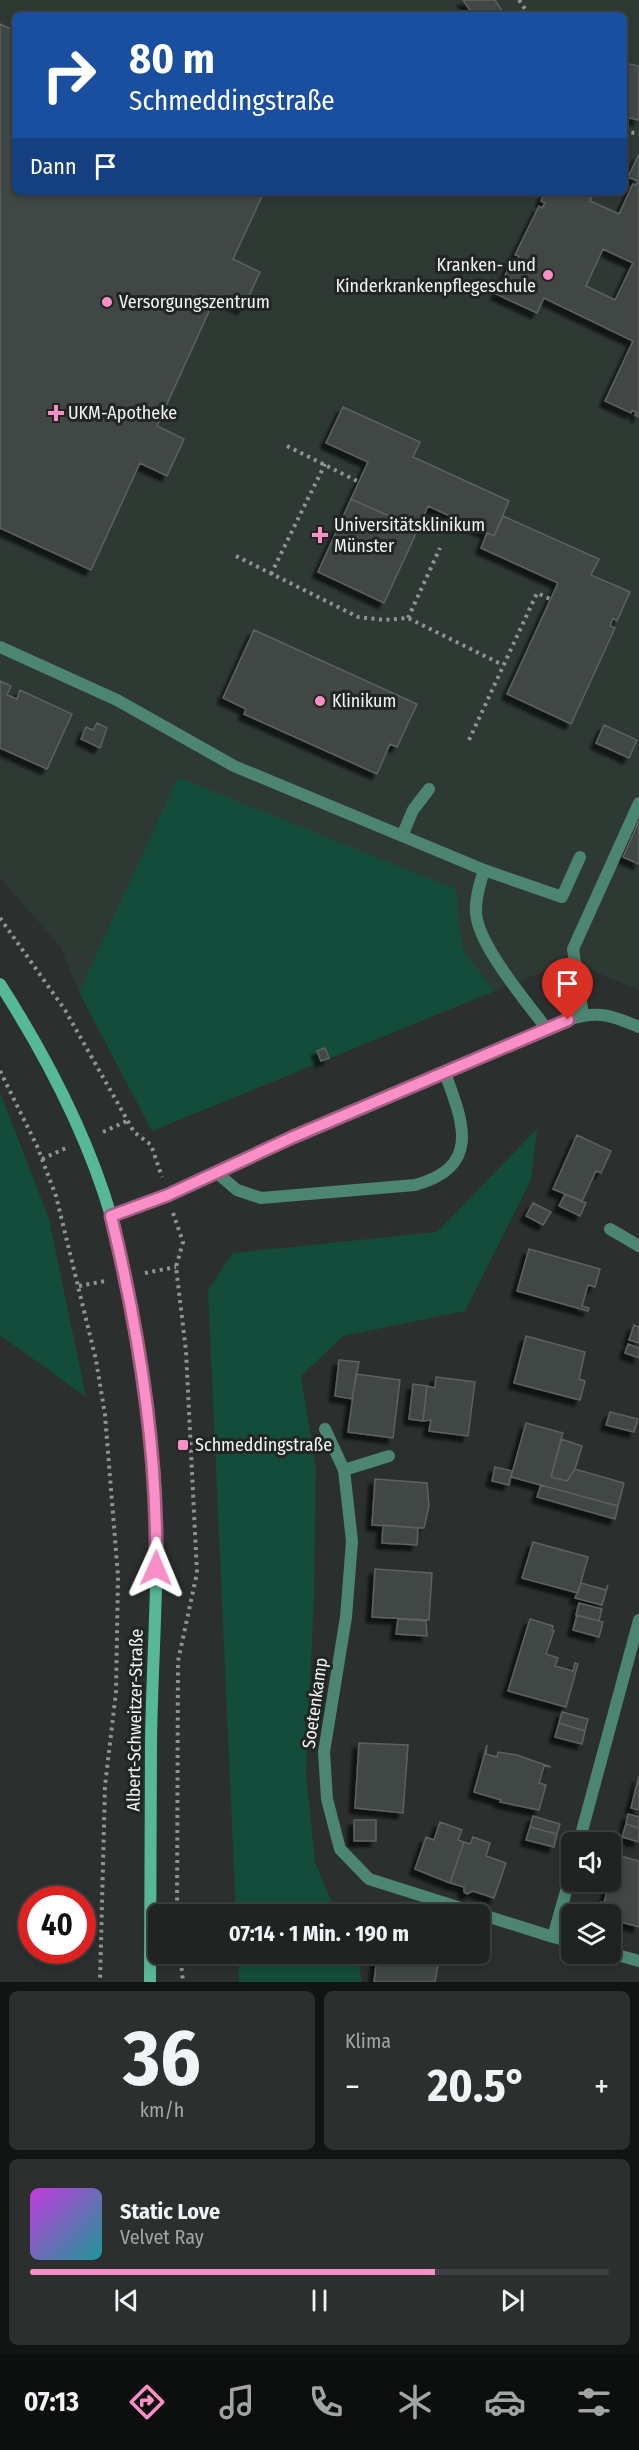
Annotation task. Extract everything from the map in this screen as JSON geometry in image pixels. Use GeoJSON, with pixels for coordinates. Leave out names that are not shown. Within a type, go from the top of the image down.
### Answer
{"type":"FeatureCollection","features":[{"type":"Feature","properties":{"kind":"street"},"geometry":{"type":"LineString","coordinates":[[0,647],[117,700],[234,766],[484,870],[562,897],[580,857]]}},
{"type":"Feature","properties":{"kind":"street"},"geometry":{"type":"LineString","coordinates":[[402,836],[413,810],[429,789]]}},
{"type":"Feature","properties":{"kind":"street"},"geometry":{"type":"LineString","coordinates":[[583,1015],[573,948],[639,802]]}},
{"type":"Feature","properties":{"kind":"street"},"geometry":{"type":"LineString","coordinates":[[484,870],[477,898],[478,925],[495,958],[546,1028]]}},
{"type":"Feature","properties":{"kind":"street","name":"Albert-Schweitzer-Straße"},"geometry":{"type":"LineString","coordinates":[[0,984],[25,1023],[60,1089],[83,1140],[111,1216],[125,1277],[136,1342],[155,1478],[157,1526],[151,1745],[150,1982]]}},
{"type":"Feature","properties":{"kind":"street"},"geometry":{"type":"LineString","coordinates":[[111,1216],[168,1195],[293,1137],[546,1028],[583,1015],[609,1015],[639,1027]]}},
{"type":"Feature","properties":{"kind":"street"},"geometry":{"type":"LineString","coordinates":[[217,1173],[237,1190],[261,1198],[415,1185],[435,1179],[446,1172],[462,1145],[463,1131],[460,1114],[445,1073]]}},
{"type":"Feature","properties":{"kind":"street"},"geometry":{"type":"LineString","coordinates":[[610,1229],[639,1246]]}},
{"type":"Feature","properties":{"kind":"street","name":"Soetenkamp"},"geometry":{"type":"LineString","coordinates":[[325,1430],[344,1470],[352,1540],[346,1617],[324,1752],[327,1799],[340,1849],[369,1879],[561,1939]]}},
{"type":"Feature","properties":{"kind":"street"},"geometry":{"type":"LineString","coordinates":[[344,1470],[389,1456]]}},
{"type":"Feature","properties":{"kind":"street"},"geometry":{"type":"LineString","coordinates":[[582,1832],[639,1620]]}},
{"type":"Feature","properties":{"kind":"street"},"geometry":{"type":"LineString","coordinates":[[554,1937],[566,1892]]}},
{"type":"Feature","properties":{"kind":"street"},"geometry":{"type":"LineString","coordinates":[[621,1956],[639,1961]]}},
{"type":"Feature","properties":{"kind":"path"},"geometry":{"type":"LineString","coordinates":[[287,446],[359,482]]}},
{"type":"Feature","properties":{"kind":"path"},"geometry":{"type":"LineString","coordinates":[[271,574],[325,464]]}},
{"type":"Feature","properties":{"kind":"path"},"geometry":{"type":"LineString","coordinates":[[408,618],[440,548]]}},
{"type":"Feature","properties":{"kind":"path"},"geometry":{"type":"LineString","coordinates":[[236,556],[358,616],[385,620],[408,618],[503,665]]}},
{"type":"Feature","properties":{"kind":"path"},"geometry":{"type":"LineString","coordinates":[[469,740],[537,593],[550,599]]}},
{"type":"Feature","properties":{"kind":"path"},"geometry":{"type":"LineString","coordinates":[[0,918],[65,1010],[134,1132],[152,1145],[183,1242],[176,1267],[186,1351],[197,1573],[178,1660],[177,1904]]}},
{"type":"Feature","properties":{"kind":"path"},"geometry":{"type":"LineString","coordinates":[[0,1071],[37,1146],[56,1196],[96,1360],[105,1415],[118,1576],[116,1692],[105,1786],[100,1982]]}},
{"type":"Feature","properties":{"kind":"path"},"geometry":{"type":"LineString","coordinates":[[181,1964],[183,1982]]}},
{"type":"Feature","properties":{"kind":"shaded area","name":"Universitätsklinikum Münster"},"geometry":{"type":"Polygon","coordinates":[[[0,0],[639,0],[639,990],[569,961],[152,1131],[79,992],[60,946],[0,878],[0,0]]]}},
{"type":"Feature","properties":{"kind":"green space"},"geometry":{"type":"Polygon","coordinates":[[[178,777],[456,889],[462,948],[494,991],[152,1131],[79,992],[178,777]]]}},
{"type":"Feature","properties":{"kind":"green space"},"geometry":{"type":"Polygon","coordinates":[[[0,1092],[49,1219],[86,1397],[0,1335],[0,1092]]]}},
{"type":"Feature","properties":{"kind":"green space"},"geometry":{"type":"Polygon","coordinates":[[[537,1129],[531,1180],[465,1311],[343,1336],[301,1376],[316,1468],[314,1597],[306,1772],[315,1862],[333,1904],[236,1904],[208,1290],[233,1253],[437,1232],[537,1129]]]}},
{"type":"Feature","properties":{"kind":"green space"},"geometry":{"type":"Polygon","coordinates":[[[238,1964],[358,1964],[362,1982],[239,1982],[238,1964]]]}},
{"type":"Feature","properties":{"kind":"building"},"geometry":{"type":"Polygon","coordinates":[[[463,0],[495,0],[503,12],[471,12],[463,0]]]}},
{"type":"Feature","properties":{"kind":"building","name":"Versorgungszentrum"},"geometry":{"type":"Polygon","coordinates":[[[0,24],[12,30],[12,195],[263,195],[233,259],[260,272],[243,309],[216,296],[157,426],[184,439],[167,476],[140,463],[91,570],[0,528],[0,24]]]}},
{"type":"Feature","properties":{"kind":"building"},"geometry":{"type":"Polygon","coordinates":[[[627,64],[639,66],[639,120],[627,118],[627,64]]]}},
{"type":"Feature","properties":{"kind":"building","name":"Kranken- und Kinderkrankenpflegeschule"},"geometry":{"type":"Polygon","coordinates":[[[639,154],[639,417],[632,410],[631,413],[605,401],[633,341],[544,298],[537,313],[496,294],[513,259],[517,261],[519,256],[515,255],[539,206],[542,208],[545,203],[541,201],[544,195],[593,195],[590,201],[619,214],[633,184],[636,185],[638,181],[628,177],[639,154]],[[603,249],[586,286],[615,300],[633,263],[603,249]]]}},
{"type":"Feature","properties":{"kind":"building"},"geometry":{"type":"Polygon","coordinates":[[[343,407],[420,442],[413,457],[509,501],[494,536],[428,506],[418,529],[351,499],[368,462],[326,443],[343,407]]]}},
{"type":"Feature","properties":{"kind":"building"},"geometry":{"type":"Polygon","coordinates":[[[351,499],[418,529],[384,603],[318,572],[351,499]]]}},
{"type":"Feature","properties":{"kind":"building"},"geometry":{"type":"Polygon","coordinates":[[[503,516],[599,559],[591,575],[630,592],[617,621],[613,618],[610,626],[615,628],[571,724],[507,694],[558,583],[481,548],[487,533],[494,536],[503,516]]]}},
{"type":"Feature","properties":{"kind":"building","name":"Klinikum"},"geometry":{"type":"Polygon","coordinates":[[[254,630],[417,704],[397,747],[390,744],[377,774],[244,714],[246,709],[223,698],[254,630]]]}},
{"type":"Feature","properties":{"kind":"building"},"geometry":{"type":"Polygon","coordinates":[[[0,681],[11,686],[7,695],[17,699],[20,690],[72,714],[47,769],[0,748],[0,681]]]}},
{"type":"Feature","properties":{"kind":"building"},"geometry":{"type":"Polygon","coordinates":[[[97,723],[107,728],[100,748],[81,739],[86,727],[93,730],[97,723]]]}},
{"type":"Feature","properties":{"kind":"building"},"geometry":{"type":"Polygon","coordinates":[[[604,725],[637,740],[629,758],[596,743],[604,725]]]}},
{"type":"Feature","properties":{"kind":"building"},"geometry":{"type":"Polygon","coordinates":[[[639,821],[639,864],[623,857],[639,821]]]}},
{"type":"Feature","properties":{"kind":"building"},"geometry":{"type":"Polygon","coordinates":[[[325,1048],[329,1058],[321,1061],[317,1051],[325,1048]]]}},
{"type":"Feature","properties":{"kind":"building"},"geometry":{"type":"Polygon","coordinates":[[[577,1135],[611,1151],[601,1173],[596,1171],[582,1201],[553,1189],[577,1135]]]}},
{"type":"Feature","properties":{"kind":"building"},"geometry":{"type":"Polygon","coordinates":[[[565,1194],[586,1203],[580,1216],[559,1206],[565,1194]]]}},
{"type":"Feature","properties":{"kind":"building"},"geometry":{"type":"Polygon","coordinates":[[[533,1203],[551,1212],[543,1225],[526,1216],[533,1203]]]}},
{"type":"Feature","properties":{"kind":"building"},"geometry":{"type":"Polygon","coordinates":[[[529,1249],[600,1269],[595,1287],[588,1285],[582,1306],[589,1308],[588,1311],[517,1291],[529,1249]]]}},
{"type":"Feature","properties":{"kind":"building"},"geometry":{"type":"Polygon","coordinates":[[[634,1325],[639,1327],[639,1343],[629,1340],[634,1325]]]}},
{"type":"Feature","properties":{"kind":"building"},"geometry":{"type":"Polygon","coordinates":[[[526,1336],[585,1352],[579,1379],[585,1381],[580,1400],[514,1383],[526,1336]]]}},
{"type":"Feature","properties":{"kind":"building"},"geometry":{"type":"Polygon","coordinates":[[[628,1344],[639,1348],[639,1358],[625,1353],[628,1344]]]}},
{"type":"Feature","properties":{"kind":"building"},"geometry":{"type":"Polygon","coordinates":[[[339,1360],[359,1362],[352,1399],[335,1396],[339,1360]]]}},
{"type":"Feature","properties":{"kind":"building"},"geometry":{"type":"Polygon","coordinates":[[[356,1374],[400,1380],[393,1438],[348,1432],[356,1374]]]}},
{"type":"Feature","properties":{"kind":"building"},"geometry":{"type":"Polygon","coordinates":[[[436,1377],[475,1382],[468,1436],[429,1431],[431,1420],[423,1421],[427,1386],[435,1388],[436,1377]]]}},
{"type":"Feature","properties":{"kind":"building"},"geometry":{"type":"Polygon","coordinates":[[[413,1384],[427,1386],[423,1421],[409,1419],[413,1384]]]}},
{"type":"Feature","properties":{"kind":"building"},"geometry":{"type":"Polygon","coordinates":[[[610,1412],[638,1419],[634,1432],[606,1425],[610,1412]]]}},
{"type":"Feature","properties":{"kind":"building"},"geometry":{"type":"Polygon","coordinates":[[[526,1423],[563,1433],[551,1477],[567,1481],[575,1469],[624,1483],[618,1506],[511,1477],[526,1423]]]}},
{"type":"Feature","properties":{"kind":"building"},"geometry":{"type":"Polygon","coordinates":[[[561,1439],[582,1446],[575,1469],[567,1481],[551,1477],[561,1439]]]}},
{"type":"Feature","properties":{"kind":"building"},"geometry":{"type":"Polygon","coordinates":[[[495,1467],[512,1471],[509,1485],[492,1481],[495,1467]]]}},
{"type":"Feature","properties":{"kind":"building"},"geometry":{"type":"Polygon","coordinates":[[[375,1479],[427,1483],[429,1506],[424,1528],[372,1525],[375,1479]]]}},
{"type":"Feature","properties":{"kind":"building"},"geometry":{"type":"Polygon","coordinates":[[[541,1485],[618,1506],[615,1519],[537,1497],[541,1485]]]}},
{"type":"Feature","properties":{"kind":"building"},"geometry":{"type":"Polygon","coordinates":[[[383,1525],[418,1528],[417,1545],[382,1543],[383,1525]]]}},
{"type":"Feature","properties":{"kind":"building"},"geometry":{"type":"Polygon","coordinates":[[[533,1542],[588,1557],[578,1593],[522,1578],[533,1542]]]}},
{"type":"Feature","properties":{"kind":"building"},"geometry":{"type":"Polygon","coordinates":[[[375,1569],[432,1573],[429,1620],[372,1617],[375,1569]]]}},
{"type":"Feature","properties":{"kind":"building"},"geometry":{"type":"Polygon","coordinates":[[[581,1583],[606,1590],[608,1585],[602,1605],[575,1598],[581,1583]]]}},
{"type":"Feature","properties":{"kind":"building"},"geometry":{"type":"Polygon","coordinates":[[[579,1603],[602,1609],[599,1621],[576,1615],[579,1603]]]}},
{"type":"Feature","properties":{"kind":"building"},"geometry":{"type":"Polygon","coordinates":[[[577,1615],[603,1622],[599,1637],[573,1630],[577,1615]]]}},
{"type":"Feature","properties":{"kind":"building"},"geometry":{"type":"Polygon","coordinates":[[[398,1619],[426,1621],[427,1636],[396,1634],[398,1619]]]}},
{"type":"Feature","properties":{"kind":"building"},"geometry":{"type":"Polygon","coordinates":[[[530,1619],[553,1626],[554,1631],[546,1654],[558,1658],[555,1666],[573,1671],[575,1663],[578,1664],[566,1707],[508,1691],[530,1619]]]}},
{"type":"Feature","properties":{"kind":"building"},"geometry":{"type":"Polygon","coordinates":[[[562,1712],[588,1719],[585,1731],[559,1723],[562,1712]]]}},
{"type":"Feature","properties":{"kind":"building"},"geometry":{"type":"Polygon","coordinates":[[[559,1723],[585,1731],[582,1744],[555,1737],[559,1723]]]}},
{"type":"Feature","properties":{"kind":"building"},"geometry":{"type":"Polygon","coordinates":[[[359,1743],[408,1745],[403,1813],[355,1808],[359,1743]]]}},
{"type":"Feature","properties":{"kind":"building"},"geometry":{"type":"Polygon","coordinates":[[[487,1745],[486,1754],[497,1757],[498,1752],[517,1755],[551,1767],[544,1766],[539,1783],[546,1785],[539,1810],[500,1802],[501,1800],[474,1792],[487,1745]]]}},
{"type":"Feature","properties":{"kind":"building"},"geometry":{"type":"Polygon","coordinates":[[[639,1776],[639,1810],[631,1808],[639,1776]]]}},
{"type":"Feature","properties":{"kind":"building"},"geometry":{"type":"Polygon","coordinates":[[[628,1814],[639,1817],[639,1828],[626,1824],[628,1814]]]}},
{"type":"Feature","properties":{"kind":"building"},"geometry":{"type":"Polygon","coordinates":[[[533,1816],[560,1824],[557,1834],[530,1827],[533,1816]]]}},
{"type":"Feature","properties":{"kind":"building"},"geometry":{"type":"Polygon","coordinates":[[[354,1820],[376,1820],[376,1841],[354,1841],[354,1820]]]}},
{"type":"Feature","properties":{"kind":"building"},"geometry":{"type":"Polygon","coordinates":[[[440,1822],[462,1830],[458,1840],[464,1842],[450,1883],[415,1869],[426,1837],[434,1840],[440,1822]]]}},
{"type":"Feature","properties":{"kind":"building"},"geometry":{"type":"Polygon","coordinates":[[[626,1824],[639,1828],[639,1842],[622,1837],[626,1824]]]}},
{"type":"Feature","properties":{"kind":"building"},"geometry":{"type":"Polygon","coordinates":[[[530,1827],[557,1834],[554,1847],[526,1840],[530,1827]]]}},
{"type":"Feature","properties":{"kind":"building"},"geometry":{"type":"Polygon","coordinates":[[[473,1837],[490,1843],[486,1856],[506,1863],[494,1898],[473,1891],[467,1894],[464,1892],[464,1887],[450,1883],[464,1842],[470,1844],[473,1837]]]}},
{"type":"Feature","properties":{"kind":"building"},"geometry":{"type":"Polygon","coordinates":[[[621,1856],[639,1861],[639,1927],[621,1922],[621,1904],[600,1904],[604,1903],[607,1892],[621,1892],[621,1856]]]}},
{"type":"Feature","properties":{"kind":"building"},"geometry":{"type":"Polygon","coordinates":[[[376,1964],[438,1965],[435,1982],[374,1982],[376,1964]]]}},
{"type":"Feature","properties":{"kind":"place","name":"Kranken- und Kinderkrankenpflegeschule"},"geometry":{"type":"Point","coordinates":[548,275]}},
{"type":"Feature","properties":{"kind":"place","name":"Versorgungszentrum"},"geometry":{"type":"Point","coordinates":[107,302]}},
{"type":"Feature","properties":{"kind":"place","name":"UKM-Apotheke"},"geometry":{"type":"Point","coordinates":[56,413]}},
{"type":"Feature","properties":{"kind":"place","name":"Universitätsklinikum Münster"},"geometry":{"type":"Point","coordinates":[320,535]}},
{"type":"Feature","properties":{"kind":"place","name":"Klinikum"},"geometry":{"type":"Point","coordinates":[320,701]}},
{"type":"Feature","properties":{"kind":"place","name":"Schmeddingstraße"},"geometry":{"type":"Point","coordinates":[183,1445]}},
{"type":"Feature","properties":{"kind":"route"},"geometry":{"type":"LineString","coordinates":[[156,1568],[155,1478],[136,1342],[125,1277],[111,1216],[168,1195],[293,1137],[568,1020]]}}]}
